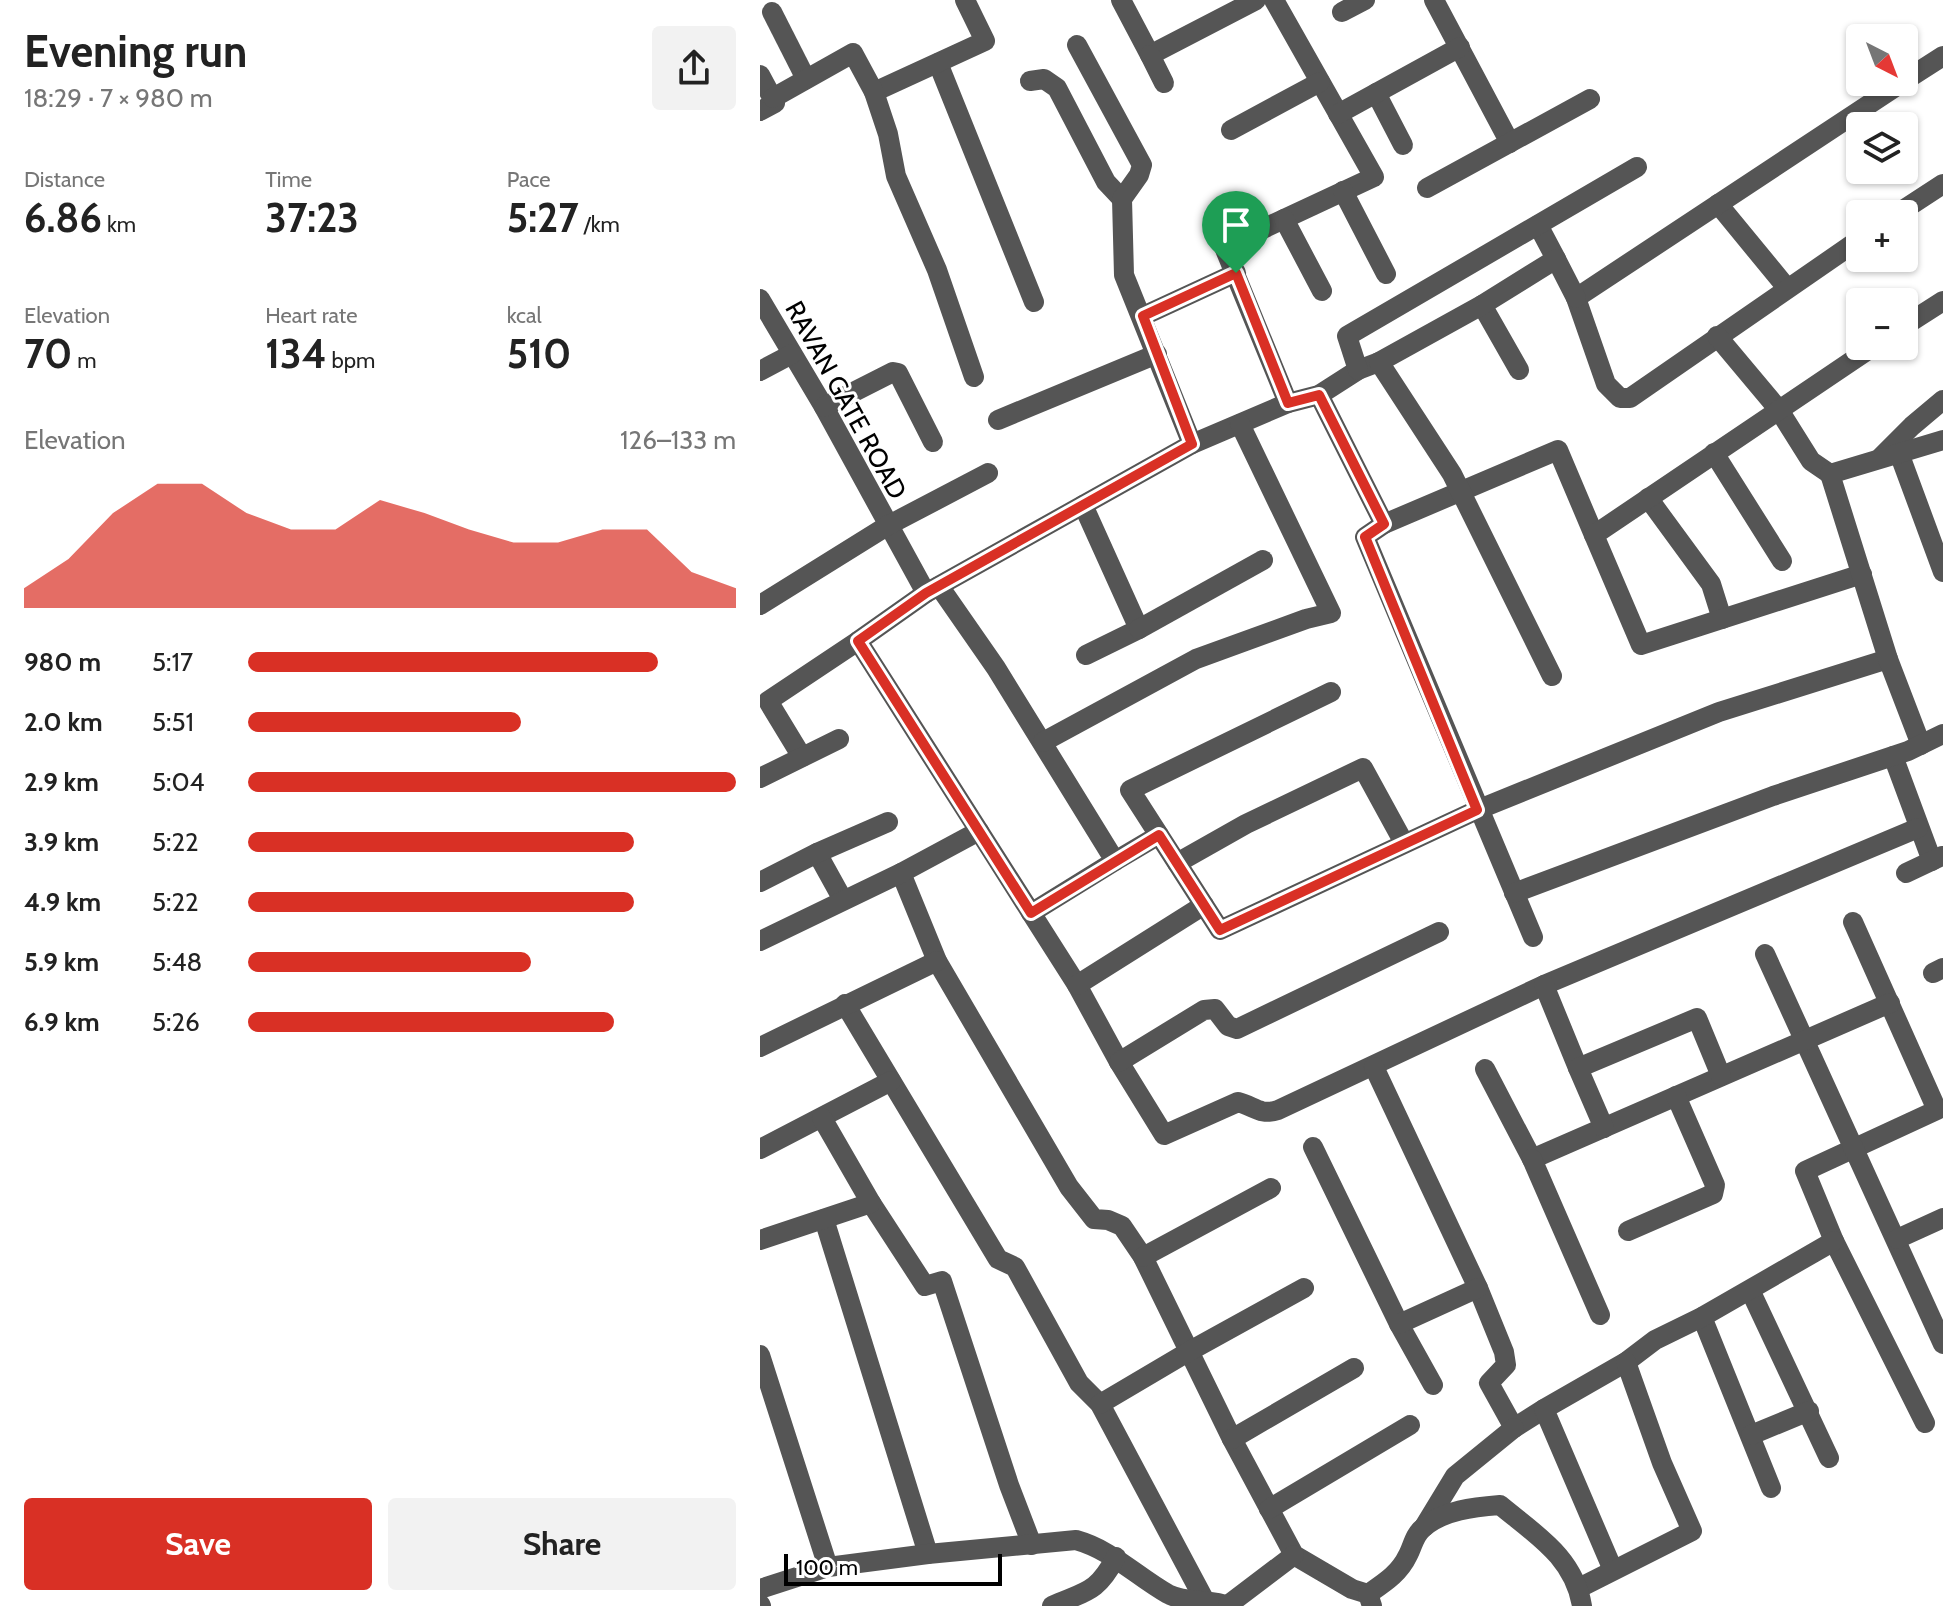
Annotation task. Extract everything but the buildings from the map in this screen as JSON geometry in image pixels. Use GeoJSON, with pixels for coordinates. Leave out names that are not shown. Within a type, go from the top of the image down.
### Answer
{"type":"FeatureCollection","features":[{"type":"Feature","properties":{"kind":"street"},"geometry":{"type":"LineString","coordinates":[[874,92],[985,41],[965,0]]}},
{"type":"Feature","properties":{"kind":"street"},"geometry":{"type":"LineString","coordinates":[[1121,0],[1164,83]]}},
{"type":"Feature","properties":{"kind":"street"},"geometry":{"type":"LineString","coordinates":[[1150,55],[1256,0]]}},
{"type":"Feature","properties":{"kind":"street"},"geometry":{"type":"LineString","coordinates":[[1274,0],[1374,177],[1224,247],[1288,403]]}},
{"type":"Feature","properties":{"kind":"street"},"geometry":{"type":"LineString","coordinates":[[1342,12],[1365,0]]}},
{"type":"Feature","properties":{"kind":"street"},"geometry":{"type":"LineString","coordinates":[[1434,0],[1510,143]]}},
{"type":"Feature","properties":{"kind":"street"},"geometry":{"type":"LineString","coordinates":[[772,12],[806,79]]}},
{"type":"Feature","properties":{"kind":"street"},"geometry":{"type":"LineString","coordinates":[[1077,45],[1142,165],[1139,175],[1122,199],[1124,275],[1192,444]]}},
{"type":"Feature","properties":{"kind":"street"},"geometry":{"type":"LineString","coordinates":[[1338,114],[1460,47]]}},
{"type":"Feature","properties":{"kind":"street"},"geometry":{"type":"LineString","coordinates":[[760,75],[766,104],[853,53],[874,92],[888,134],[896,176],[937,270],[974,377]]}},
{"type":"Feature","properties":{"kind":"street"},"geometry":{"type":"LineString","coordinates":[[1918,73],[1943,56]]}},
{"type":"Feature","properties":{"kind":"street"},"geometry":{"type":"LineString","coordinates":[[938,63],[1034,302]]}},
{"type":"Feature","properties":{"kind":"street"},"geometry":{"type":"LineString","coordinates":[[1030,81],[1044,79],[1057,88],[1106,182],[1122,199]]}},
{"type":"Feature","properties":{"kind":"street"},"geometry":{"type":"LineString","coordinates":[[1231,130],[1320,82]]}},
{"type":"Feature","properties":{"kind":"street"},"geometry":{"type":"LineString","coordinates":[[1376,93],[1403,145]]}},
{"type":"Feature","properties":{"kind":"street"},"geometry":{"type":"LineString","coordinates":[[1576,298],[1883,96]]}},
{"type":"Feature","properties":{"kind":"street"},"geometry":{"type":"LineString","coordinates":[[1427,188],[1590,99]]}},
{"type":"Feature","properties":{"kind":"street"},"geometry":{"type":"LineString","coordinates":[[1358,370],[1347,336],[1637,167]]}},
{"type":"Feature","properties":{"kind":"street"},"geometry":{"type":"LineString","coordinates":[[1343,191],[1386,274]]}},
{"type":"Feature","properties":{"kind":"street"},"geometry":{"type":"LineString","coordinates":[[1918,204],[1939,193]]}},
{"type":"Feature","properties":{"kind":"street"},"geometry":{"type":"LineString","coordinates":[[1718,204],[1787,288]]}},
{"type":"Feature","properties":{"kind":"street"},"geometry":{"type":"LineString","coordinates":[[1284,219],[1322,291]]}},
{"type":"Feature","properties":{"kind":"street"},"geometry":{"type":"LineString","coordinates":[[1538,225],[1576,298],[1606,384],[1620,398],[1630,398],[1645,389],[1846,248]]}},
{"type":"Feature","properties":{"kind":"street"},"geometry":{"type":"LineString","coordinates":[[802,757],[764,703],[932,590],[1192,444],[1288,403],[1319,395],[1358,370],[1379,362],[1482,305],[1556,259]]}},
{"type":"Feature","properties":{"kind":"street"},"geometry":{"type":"LineString","coordinates":[[1143,316],[1236,273]]}},
{"type":"Feature","properties":{"kind":"street","name":"RAVAN GATE ROAD"},"geometry":{"type":"LineString","coordinates":[[760,299],[824,407],[887,526],[932,590],[996,668],[1115,861]]}},
{"type":"Feature","properties":{"kind":"street"},"geometry":{"type":"LineString","coordinates":[[1918,317],[1943,301]]}},
{"type":"Feature","properties":{"kind":"street"},"geometry":{"type":"LineString","coordinates":[[1482,305],[1519,370]]}},
{"type":"Feature","properties":{"kind":"street"},"geometry":{"type":"LineString","coordinates":[[1717,336],[1779,410],[1811,461],[1830,474],[1888,659],[1921,745]]}},
{"type":"Feature","properties":{"kind":"street"},"geometry":{"type":"LineString","coordinates":[[760,371],[792,354]]}},
{"type":"Feature","properties":{"kind":"street"},"geometry":{"type":"LineString","coordinates":[[998,420],[1157,354]]}},
{"type":"Feature","properties":{"kind":"street"},"geometry":{"type":"LineString","coordinates":[[1594,535],[1853,360]]}},
{"type":"Feature","properties":{"kind":"street"},"geometry":{"type":"LineString","coordinates":[[1379,362],[1461,493],[1552,676]]}},
{"type":"Feature","properties":{"kind":"street"},"geometry":{"type":"LineString","coordinates":[[824,407],[893,372],[898,373],[933,442]]}},
{"type":"Feature","properties":{"kind":"street"},"geometry":{"type":"LineString","coordinates":[[1319,395],[1384,524]]}},
{"type":"Feature","properties":{"kind":"street"},"geometry":{"type":"LineString","coordinates":[[1878,460],[1943,400]]}},
{"type":"Feature","properties":{"kind":"street"},"geometry":{"type":"LineString","coordinates":[[1043,742],[1196,659],[1294,623],[1331,613],[1240,424]]}},
{"type":"Feature","properties":{"kind":"street"},"geometry":{"type":"LineString","coordinates":[[1830,474],[1943,440]]}},
{"type":"Feature","properties":{"kind":"street"},"geometry":{"type":"LineString","coordinates":[[1533,937],[1477,810],[1365,537],[1384,524],[1558,450],[1641,645],[1862,574]]}},
{"type":"Feature","properties":{"kind":"street"},"geometry":{"type":"LineString","coordinates":[[1714,453],[1782,561]]}},
{"type":"Feature","properties":{"kind":"street"},"geometry":{"type":"LineString","coordinates":[[1899,453],[1943,572]]}},
{"type":"Feature","properties":{"kind":"street"},"geometry":{"type":"LineString","coordinates":[[760,605],[887,526],[988,473]]}},
{"type":"Feature","properties":{"kind":"street"},"geometry":{"type":"LineString","coordinates":[[1648,498],[1711,584],[1722,619]]}},
{"type":"Feature","properties":{"kind":"street"},"geometry":{"type":"LineString","coordinates":[[1083,505],[1139,629]]}},
{"type":"Feature","properties":{"kind":"street"},"geometry":{"type":"LineString","coordinates":[[1086,655],[1263,560]]}},
{"type":"Feature","properties":{"kind":"street"},"geometry":{"type":"LineString","coordinates":[[858,641],[1077,985],[1164,1135],[1238,1102],[1249,1105],[1255,1111],[1267,1113],[1278,1110],[1544,985],[1918,828]]}},
{"type":"Feature","properties":{"kind":"street"},"geometry":{"type":"LineString","coordinates":[[1331,692],[1130,790],[1220,930],[1477,810],[1719,712],[1888,659]]}},
{"type":"Feature","properties":{"kind":"street"},"geometry":{"type":"LineString","coordinates":[[1514,893],[1773,796],[1893,756],[1943,734]]}},
{"type":"Feature","properties":{"kind":"street"},"geometry":{"type":"LineString","coordinates":[[760,778],[839,739]]}},
{"type":"Feature","properties":{"kind":"street"},"geometry":{"type":"LineString","coordinates":[[1893,756],[1918,828],[1937,858],[1906,873]]}},
{"type":"Feature","properties":{"kind":"street"},"geometry":{"type":"LineString","coordinates":[[1177,863],[1246,824],[1363,768],[1404,843]]}},
{"type":"Feature","properties":{"kind":"street"},"geometry":{"type":"LineString","coordinates":[[760,882],[888,822]]}},
{"type":"Feature","properties":{"kind":"street"},"geometry":{"type":"LineString","coordinates":[[760,941],[901,873],[979,831]]}},
{"type":"Feature","properties":{"kind":"street"},"geometry":{"type":"LineString","coordinates":[[1031,913],[1159,835]]}},
{"type":"Feature","properties":{"kind":"street"},"geometry":{"type":"LineString","coordinates":[[817,853],[843,900]]}},
{"type":"Feature","properties":{"kind":"street"},"geometry":{"type":"LineString","coordinates":[[901,873],[937,961],[1081,1205],[1094,1219],[1108,1220],[1122,1226],[1143,1257],[1232,1439],[1294,1555],[1370,1600],[1396,1575],[1414,1539],[1455,1476],[1514,1428],[1626,1362],[1655,1340],[1702,1317],[1834,1241]]}},
{"type":"Feature","properties":{"kind":"street"},"geometry":{"type":"LineString","coordinates":[[1077,985],[1204,905]]}},
{"type":"Feature","properties":{"kind":"street"},"geometry":{"type":"LineString","coordinates":[[1853,922],[1890,1003],[1935,1085],[1940,1117],[1854,1148],[1805,1171],[1834,1241],[1925,1423]]}},
{"type":"Feature","properties":{"kind":"street"},"geometry":{"type":"LineString","coordinates":[[1119,1062],[1204,1010],[1215,1009],[1228,1026],[1237,1029],[1439,932]]}},
{"type":"Feature","properties":{"kind":"street"},"geometry":{"type":"LineString","coordinates":[[1765,954],[1943,1344]]}},
{"type":"Feature","properties":{"kind":"street"},"geometry":{"type":"LineString","coordinates":[[760,1047],[937,961]]}},
{"type":"Feature","properties":{"kind":"street"},"geometry":{"type":"LineString","coordinates":[[1544,985],[1604,1128]]}},
{"type":"Feature","properties":{"kind":"street"},"geometry":{"type":"LineString","coordinates":[[1532,1159],[1890,1003]]}},
{"type":"Feature","properties":{"kind":"street"},"geometry":{"type":"LineString","coordinates":[[845,1004],[998,1259],[1015,1267],[1079,1383],[1100,1404],[1205,1601]]}},
{"type":"Feature","properties":{"kind":"street"},"geometry":{"type":"LineString","coordinates":[[1578,1068],[1697,1018],[1721,1076]]}},
{"type":"Feature","properties":{"kind":"street"},"geometry":{"type":"LineString","coordinates":[[1374,1067],[1478,1288],[1504,1352],[1506,1365],[1489,1383],[1514,1428]]}},
{"type":"Feature","properties":{"kind":"street"},"geometry":{"type":"LineString","coordinates":[[1485,1069],[1532,1159],[1600,1315]]}},
{"type":"Feature","properties":{"kind":"street"},"geometry":{"type":"LineString","coordinates":[[760,1149],[891,1081]]}},
{"type":"Feature","properties":{"kind":"street"},"geometry":{"type":"LineString","coordinates":[[1628,1231],[1713,1194],[1715,1185],[1676,1096]]}},
{"type":"Feature","properties":{"kind":"street"},"geometry":{"type":"LineString","coordinates":[[822,1118],[871,1203],[925,1286],[942,1281],[1032,1545]]}},
{"type":"Feature","properties":{"kind":"street"},"geometry":{"type":"LineString","coordinates":[[1313,1147],[1399,1324],[1433,1385]]}},
{"type":"Feature","properties":{"kind":"street"},"geometry":{"type":"LineString","coordinates":[[1143,1257],[1271,1188]]}},
{"type":"Feature","properties":{"kind":"street"},"geometry":{"type":"LineString","coordinates":[[760,1240],[871,1203]]}},
{"type":"Feature","properties":{"kind":"street"},"geometry":{"type":"LineString","coordinates":[[1897,1239],[1943,1218]]}},
{"type":"Feature","properties":{"kind":"street"},"geometry":{"type":"LineString","coordinates":[[824,1219],[928,1554]]}},
{"type":"Feature","properties":{"kind":"street"},"geometry":{"type":"LineString","coordinates":[[1100,1404],[1304,1288]]}},
{"type":"Feature","properties":{"kind":"street"},"geometry":{"type":"LineString","coordinates":[[1399,1324],[1478,1288]]}},
{"type":"Feature","properties":{"kind":"street"},"geometry":{"type":"LineString","coordinates":[[1750,1290],[1829,1458]]}},
{"type":"Feature","properties":{"kind":"street"},"geometry":{"type":"LineString","coordinates":[[1702,1317],[1771,1488]]}},
{"type":"Feature","properties":{"kind":"street"},"geometry":{"type":"LineString","coordinates":[[760,1355],[828,1567]]}},
{"type":"Feature","properties":{"kind":"street"},"geometry":{"type":"LineString","coordinates":[[1424,1527],[1465,1507],[1500,1505],[1558,1552],[1580,1597],[1613,1570],[1692,1531],[1662,1463],[1626,1362]]}},
{"type":"Feature","properties":{"kind":"street"},"geometry":{"type":"LineString","coordinates":[[1232,1439],[1354,1368]]}},
{"type":"Feature","properties":{"kind":"street"},"geometry":{"type":"LineString","coordinates":[[1544,1409],[1613,1570]]}},
{"type":"Feature","properties":{"kind":"street"},"geometry":{"type":"LineString","coordinates":[[1751,1435],[1809,1411]]}},
{"type":"Feature","properties":{"kind":"street"},"geometry":{"type":"LineString","coordinates":[[1269,1509],[1410,1425]]}},
{"type":"Feature","properties":{"kind":"street"},"geometry":{"type":"LineString","coordinates":[[760,1589],[828,1567],[1076,1540],[1116,1557],[1172,1596],[1229,1605],[1294,1555]]}},
{"type":"Feature","properties":{"kind":"street"},"geometry":{"type":"LineString","coordinates":[[1052,1606],[1093,1590],[1105,1578],[1116,1557]]}},
{"type":"Feature","properties":{"kind":"route"},"geometry":{"type":"LineString","coordinates":[[1236,273],[1288,403],[1319,395],[1384,524],[1365,537],[1477,810],[1220,930],[1159,835],[1031,913],[858,641],[926,593],[1192,444],[1143,316],[1236,273]]}}]}
